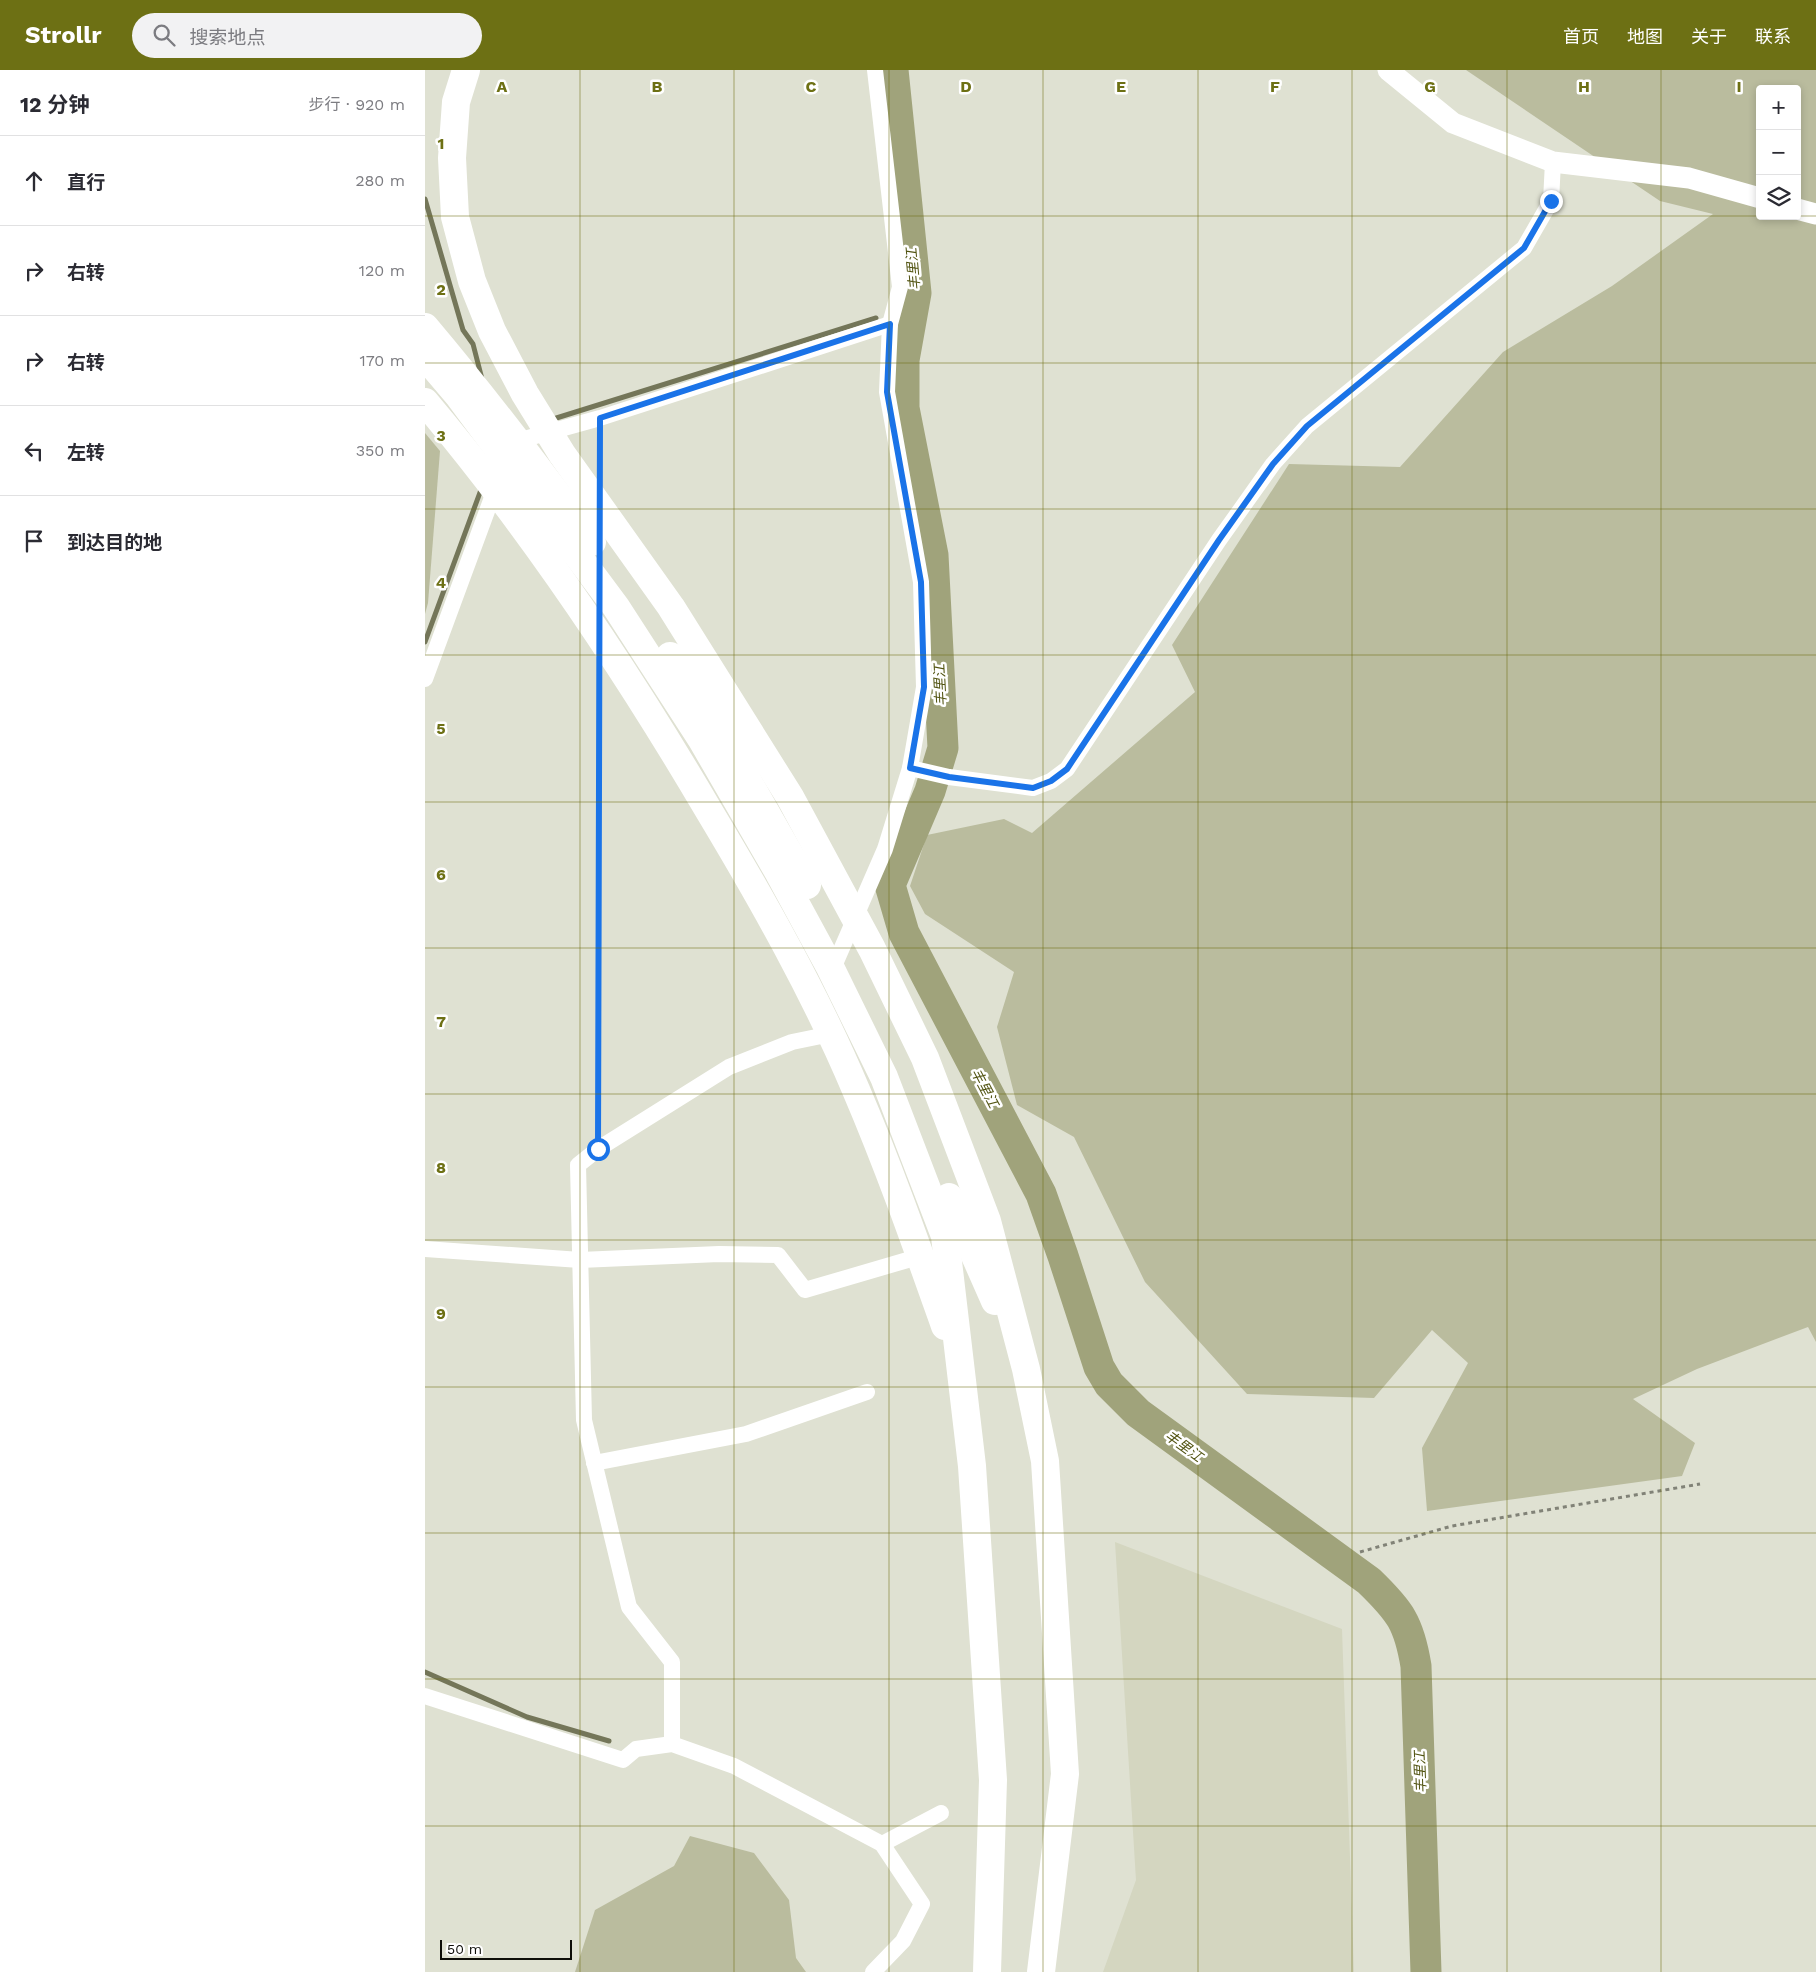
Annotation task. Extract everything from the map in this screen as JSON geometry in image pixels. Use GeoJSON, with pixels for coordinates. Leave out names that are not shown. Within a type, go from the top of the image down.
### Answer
{"type":"FeatureCollection","features":[{"type":"Feature","properties":{"kind":"highway"},"geometry":{"type":"LineString","coordinates":[[466,70],[457,102],[452,158],[455,216],[472,281],[492,331],[525,394],[561,454],[671,608],[790,798],[872,949],[925,1058],[965,1229],[963,1377],[973,1466],[993,1780],[987,1972]]}},
{"type":"Feature","properties":{"kind":"highway"},"geometry":{"type":"LineString","coordinates":[[425,328],[472,383],[537,466],[632,598],[718,729],[796,864],[846,959],[899,1069],[965,1229],[1026,1369],[1045,1461],[1065,1774],[1041,1972]]}},
{"type":"Feature","properties":{"kind":"highway"},"geometry":{"type":"LineString","coordinates":[[425,356],[458,395],[617,607],[707,749],[830,967],[880,1068],[965,1229]]}},
{"type":"Feature","properties":{"kind":"highway"},"geometry":{"type":"LineString","coordinates":[[425,402],[534,541],[627,677],[755,887],[806,983],[856,1090],[914,1252],[963,1377]]}},
{"type":"Feature","properties":{"kind":"street"},"geometry":{"type":"LineString","coordinates":[[828,990],[830,974],[885,848],[915,769],[924,687],[921,582],[887,392],[890,324],[899,287],[875,70]]}},
{"type":"Feature","properties":{"kind":"street"},"geometry":{"type":"LineString","coordinates":[[1388,70],[1453,123],[1553,162],[1689,178],[1756,197]]}},
{"type":"Feature","properties":{"kind":"street"},"geometry":{"type":"LineString","coordinates":[[915,769],[949,777],[1033,788],[1051,781],[1067,769],[1219,540],[1273,464],[1307,426],[1524,248],[1551,201],[1553,162]]}},
{"type":"Feature","properties":{"kind":"street"},"geometry":{"type":"LineString","coordinates":[[1801,210],[1816,214]]}},
{"type":"Feature","properties":{"kind":"street"},"geometry":{"type":"LineString","coordinates":[[425,679],[503,467],[512,452],[528,438],[600,418],[890,324]]}},
{"type":"Feature","properties":{"kind":"street"},"geometry":{"type":"LineString","coordinates":[[672,1744],[672,1662],[629,1607],[584,1420],[578,1165],[598,1149],[729,1068],[793,1042],[831,1034]]}},
{"type":"Feature","properties":{"kind":"street"},"geometry":{"type":"LineString","coordinates":[[425,1250],[580,1260],[719,1254],[778,1255],[805,1290],[914,1252]]}},
{"type":"Feature","properties":{"kind":"street"},"geometry":{"type":"LineString","coordinates":[[594,1463],[746,1434],[867,1392]]}},
{"type":"Feature","properties":{"kind":"street"},"geometry":{"type":"LineString","coordinates":[[425,1696],[623,1760],[636,1749],[672,1744],[734,1766],[882,1844],[922,1904],[903,1941],[873,1972]]}},
{"type":"Feature","properties":{"kind":"street"},"geometry":{"type":"LineString","coordinates":[[882,1844],[941,1813]]}},
{"type":"Feature","properties":{"kind":"path"},"geometry":{"type":"LineString","coordinates":[[600,418],[600,477]]}},
{"type":"Feature","properties":{"kind":"path"},"geometry":{"type":"LineString","coordinates":[[598,1149],[599,675]]}},
{"type":"Feature","properties":{"kind":"path"},"geometry":{"type":"LineString","coordinates":[[1360,1552],[1452,1526],[1701,1484]]}},
{"type":"Feature","properties":{"kind":"shaded area"},"geometry":{"type":"Polygon","coordinates":[[[1466,70],[1816,70],[1816,1342],[1808,1327],[1697,1369],[1633,1399],[1695,1443],[1682,1476],[1427,1511],[1422,1448],[1468,1363],[1432,1330],[1374,1398],[1247,1394],[1145,1282],[1074,1137],[1017,1105],[997,1027],[1014,972],[925,914],[910,886],[927,835],[1004,819],[1032,833],[1195,692],[1172,645],[1289,464],[1400,467],[1503,352],[1612,286],[1713,214],[1660,201],[1466,70]]]}},
{"type":"Feature","properties":{"kind":"shaded area"},"geometry":{"type":"Polygon","coordinates":[[[425,433],[440,451],[428,603],[425,614],[425,433]]]}},
{"type":"Feature","properties":{"kind":"shaded area"},"geometry":{"type":"Polygon","coordinates":[[[1115,1542],[1342,1629],[1354,1972],[1103,1972],[1136,1880],[1115,1542]]]}},
{"type":"Feature","properties":{"kind":"shaded area"},"geometry":{"type":"Polygon","coordinates":[[[690,1836],[754,1853],[789,1900],[796,1958],[806,1972],[575,1972],[595,1910],[674,1866],[690,1836]]]}},
{"type":"Feature","properties":{"kind":"waterway","name":"丰里江"},"geometry":{"type":"LineString","coordinates":[[893,70],[916,293],[904,360],[904,408],[933,555],[943,748],[930,791],[890,885],[904,933],[1041,1194],[1099,1367],[1109,1384],[1138,1413],[1369,1581],[1396,1610],[1406,1628],[1416,1666],[1426,1972]]}},
{"type":"Feature","properties":{"kind":"waterway"},"geometry":{"type":"LineString","coordinates":[[425,199],[463,330],[473,344],[482,379]]}},
{"type":"Feature","properties":{"kind":"waterway"},"geometry":{"type":"LineString","coordinates":[[550,420],[876,318]]}},
{"type":"Feature","properties":{"kind":"waterway"},"geometry":{"type":"LineString","coordinates":[[425,642],[482,487]]}},
{"type":"Feature","properties":{"kind":"waterway"},"geometry":{"type":"LineString","coordinates":[[425,1672],[527,1717],[609,1741]]}},
{"type":"Feature","properties":{"kind":"route"},"geometry":{"type":"LineString","coordinates":[[598,1149],[600,418],[890,324],[887,392],[921,582],[924,687],[910,768],[949,777],[1033,788],[1051,781],[1067,769],[1219,540],[1273,464],[1307,426],[1524,248],[1551,201]]}}]}
